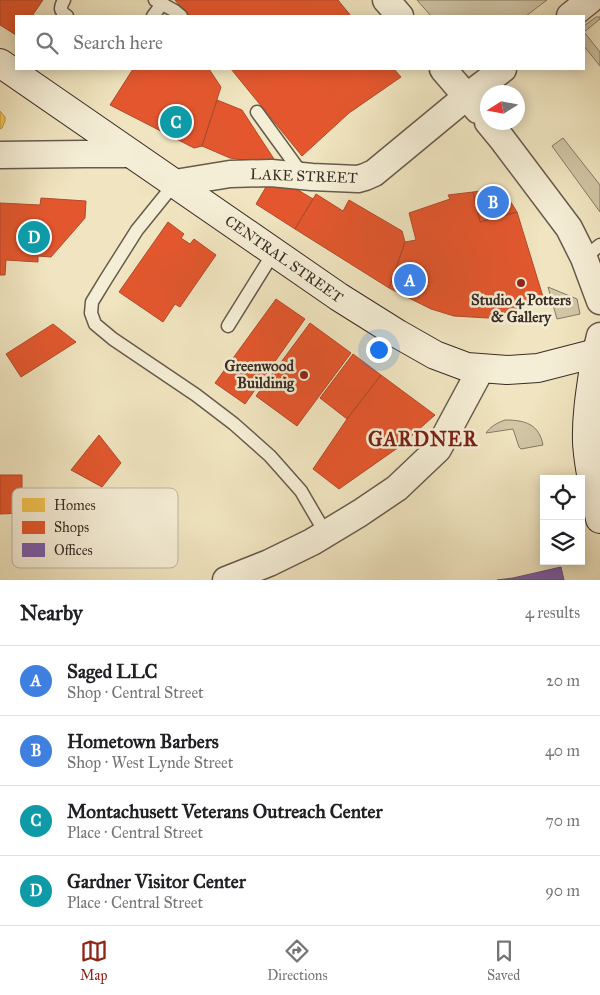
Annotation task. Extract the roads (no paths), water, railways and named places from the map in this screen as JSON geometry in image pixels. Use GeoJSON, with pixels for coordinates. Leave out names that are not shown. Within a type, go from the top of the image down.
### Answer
{"type":"FeatureCollection","features":[{"type":"Feature","properties":{"kind":"main road","name":"CENTRAL STREET"},"geometry":{"type":"LineString","coordinates":[[0,63],[340,297],[398,334],[436,355],[467,368],[507,370],[538,368],[599,348]]}},
{"type":"Feature","properties":{"kind":"main road"},"geometry":{"type":"LineString","coordinates":[[599,348],[588,410],[587,442],[600,519]]}},
{"type":"Feature","properties":{"kind":"street"},"geometry":{"type":"LineString","coordinates":[[386,0],[399,15]]}},
{"type":"Feature","properties":{"kind":"street"},"geometry":{"type":"LineString","coordinates":[[571,15],[590,0]]}},
{"type":"Feature","properties":{"kind":"street"},"geometry":{"type":"LineString","coordinates":[[444,70],[480,113]]}},
{"type":"Feature","properties":{"kind":"street","name":"LAKE STREET"},"geometry":{"type":"LineString","coordinates":[[175,183],[230,174],[271,173],[358,179],[365,177],[374,173],[502,70]]}},
{"type":"Feature","properties":{"kind":"street"},"geometry":{"type":"LineString","coordinates":[[495,130],[569,228],[592,252],[600,301]]}},
{"type":"Feature","properties":{"kind":"street"},"geometry":{"type":"LineString","coordinates":[[0,155],[132,154]]}},
{"type":"Feature","properties":{"kind":"street"},"geometry":{"type":"LineString","coordinates":[[226,580],[269,564],[326,534],[397,488],[438,449],[481,369]]}},
{"type":"Feature","properties":{"kind":"lane"},"geometry":{"type":"LineString","coordinates":[[64,0],[60,10],[65,15]]}},
{"type":"Feature","properties":{"kind":"lane"},"geometry":{"type":"LineString","coordinates":[[153,15],[158,2],[180,15]]}},
{"type":"Feature","properties":{"kind":"lane"},"geometry":{"type":"LineString","coordinates":[[257,112],[304,176]]}},
{"type":"Feature","properties":{"kind":"lane"},"geometry":{"type":"LineString","coordinates":[[175,183],[138,230],[92,302],[91,313],[95,324],[113,339],[204,400],[270,456],[301,491],[326,534]]}},
{"type":"Feature","properties":{"kind":"lane"},"geometry":{"type":"LineString","coordinates":[[228,326],[274,252]]}},
{"type":"Feature","properties":{"kind":"place","name":"Montachusett Veterans Outreach Center"},"geometry":{"type":"Point","coordinates":[176,122]}},
{"type":"Feature","properties":{"kind":"place","name":"Hometown Barbers"},"geometry":{"type":"Point","coordinates":[493,202]}},
{"type":"Feature","properties":{"kind":"place","name":"Gardner Visitor Center"},"geometry":{"type":"Point","coordinates":[34,237]}},
{"type":"Feature","properties":{"kind":"place","name":"Saged LLC"},"geometry":{"type":"Point","coordinates":[410,280]}},
{"type":"Feature","properties":{"kind":"place","name":"Studio 4 Potters & Gallery"},"geometry":{"type":"Point","coordinates":[521,283]}},
{"type":"Feature","properties":{"kind":"place","name":"Greenwood Buildinig"},"geometry":{"type":"Point","coordinates":[304,375]}},
{"type":"Feature","properties":{"kind":"district","name":"GARDNER"},"geometry":{"type":"Point","coordinates":[423,439]}}]}
